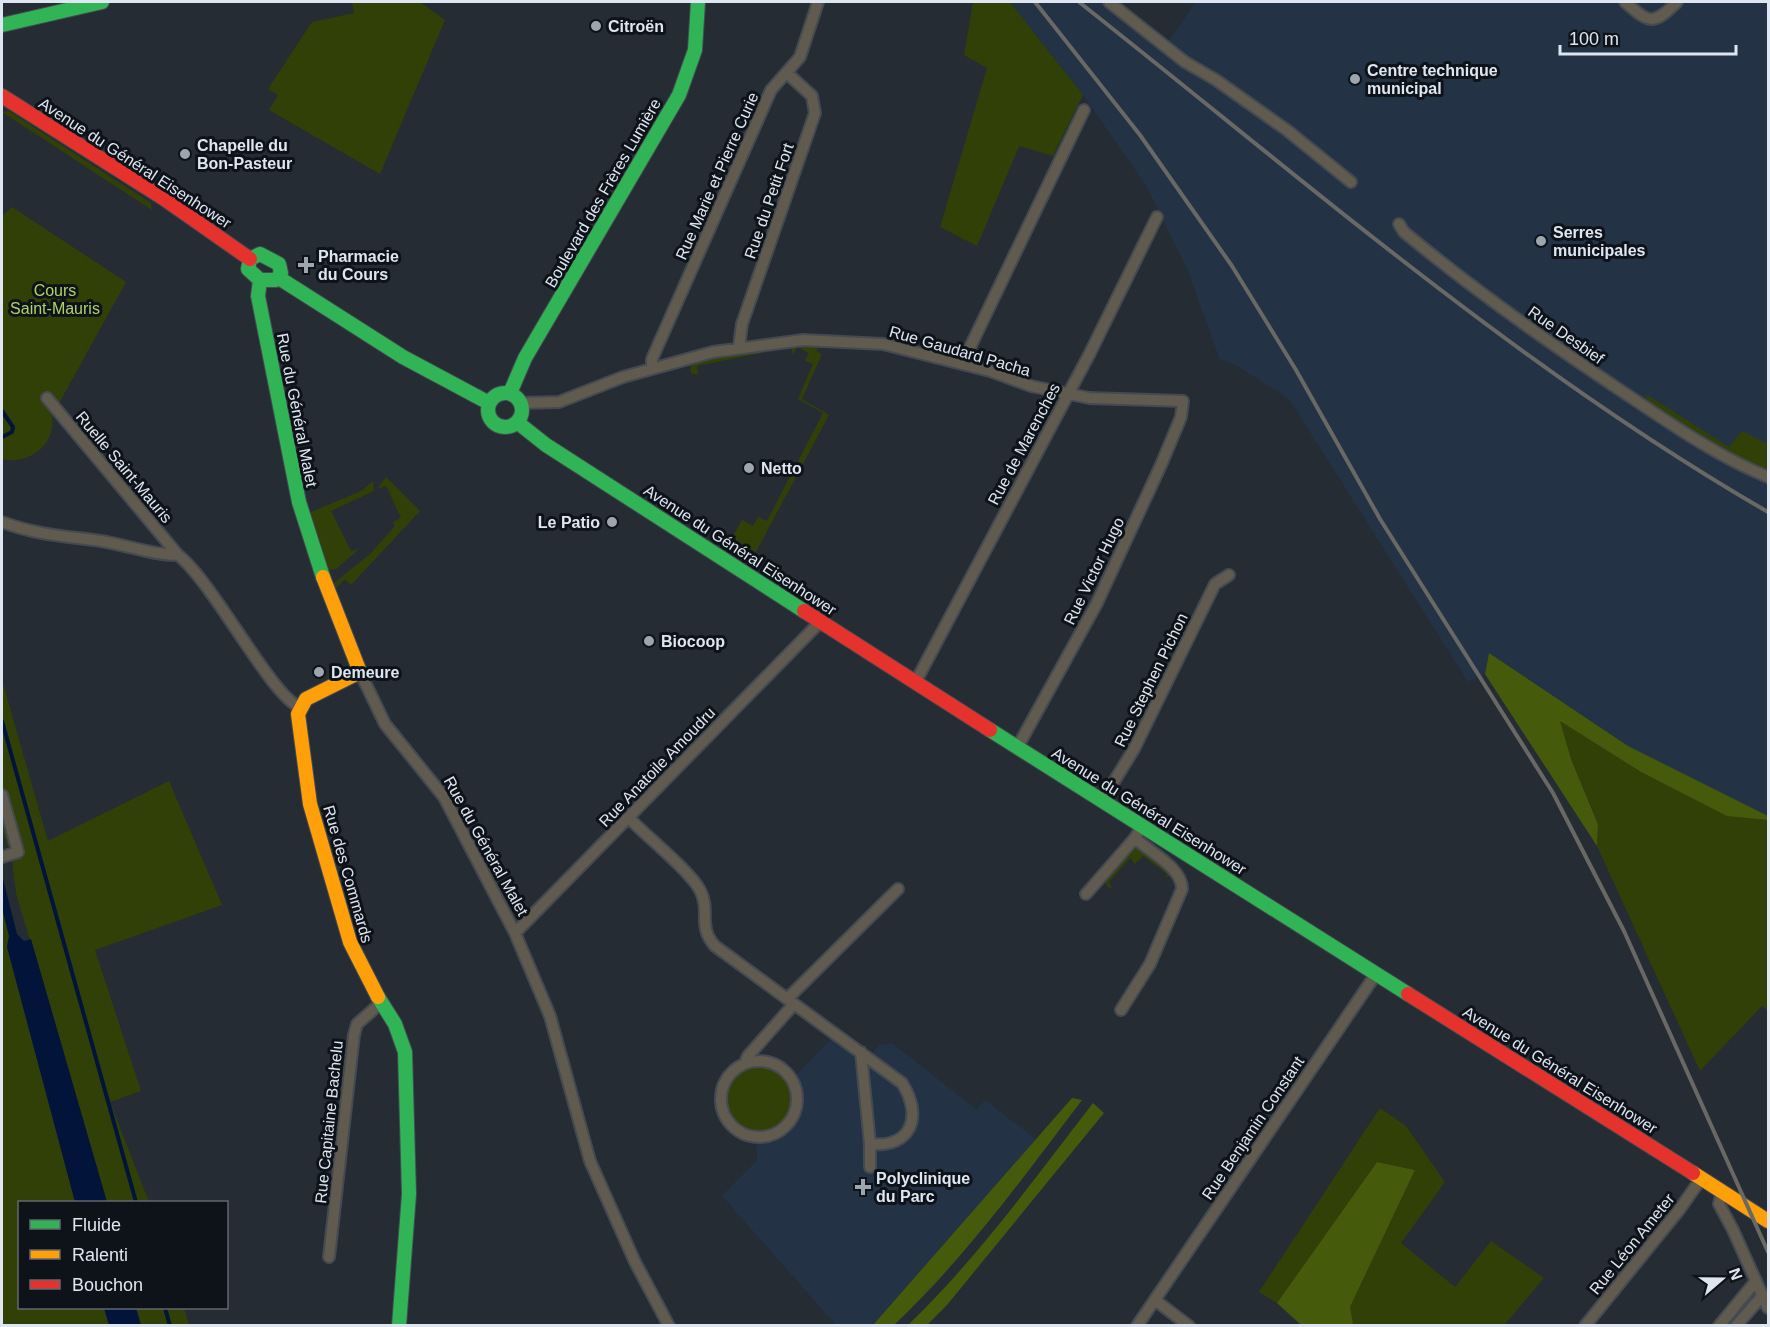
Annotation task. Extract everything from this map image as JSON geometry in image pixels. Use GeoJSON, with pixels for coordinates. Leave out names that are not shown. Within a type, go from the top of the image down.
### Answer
{"type":"FeatureCollection","features":[{"type":"Feature","properties":{"kind":"main road"},"geometry":{"type":"LineString","coordinates":[[2,25],[102,2]]}},
{"type":"Feature","properties":{"kind":"main road","name":"Boulevard des Frères Lumière"},"geometry":{"type":"LineString","coordinates":[[510,393],[525,358],[680,95],[694,55],[698,2]]}},
{"type":"Feature","properties":{"kind":"main road","name":"Avenue du Général Eisenhower"},"geometry":{"type":"LineString","coordinates":[[2,96],[163,198],[250,259]]}},
{"type":"Feature","properties":{"kind":"main road","name":"Avenue du Général Eisenhower"},"geometry":{"type":"LineString","coordinates":[[250,259],[260,254],[279,264],[281,273],[279,278],[403,357],[489,403]]}},
{"type":"Feature","properties":{"kind":"main road","name":"Avenue du Général Eisenhower"},"geometry":{"type":"LineString","coordinates":[[250,259],[248,269],[260,280]]}},
{"type":"Feature","properties":{"kind":"main road"},"geometry":{"type":"LineString","coordinates":[[260,280],[271,282],[279,278]]}},
{"type":"Feature","properties":{"kind":"main road","name":"Rue du Général Malet"},"geometry":{"type":"LineString","coordinates":[[260,280],[258,296],[299,502],[327,589],[360,672]]}},
{"type":"Feature","properties":{"kind":"main road"},"geometry":{"type":"LineString","coordinates":[[500,393],[510,393],[521,403],[522,413],[518,422],[507,427],[495,424],[488,415],[489,403],[500,393]]}},
{"type":"Feature","properties":{"kind":"main road","name":"Avenue du Général Eisenhower"},"geometry":{"type":"LineString","coordinates":[[518,422],[546,445],[1102,801],[1138,832],[1376,974],[1768,1221]]}},
{"type":"Feature","properties":{"kind":"main road"},"geometry":{"type":"LineString","coordinates":[[300,706],[312,696],[360,672]]}},
{"type":"Feature","properties":{"kind":"main road","name":"Rue des Commards"},"geometry":{"type":"LineString","coordinates":[[300,706],[301,742],[310,804],[350,942],[369,983],[402,1039],[408,1075],[409,1194],[399,1326]]}},
{"type":"Feature","properties":{"kind":"street","name":"Rue Marie et Pierre Curie"},"geometry":{"type":"LineString","coordinates":[[651,369],[652,359],[753,128],[771,90],[788,74],[806,44],[818,2]]}},
{"type":"Feature","properties":{"kind":"street"},"geometry":{"type":"LineString","coordinates":[[1109,2],[1185,62],[1216,80],[1279,125],[1351,182]]}},
{"type":"Feature","properties":{"kind":"street"},"geometry":{"type":"LineString","coordinates":[[1625,2],[1644,18],[1652,20],[1665,14],[1677,2]]}},
{"type":"Feature","properties":{"kind":"street","name":"Rue du Petit Fort"},"geometry":{"type":"LineString","coordinates":[[739,347],[742,324],[815,113],[812,96],[788,74]]}},
{"type":"Feature","properties":{"kind":"street"},"geometry":{"type":"LineString","coordinates":[[962,364],[1084,110]]}},
{"type":"Feature","properties":{"kind":"street","name":"Rue de Marenches"},"geometry":{"type":"LineString","coordinates":[[915,683],[1157,217]]}},
{"type":"Feature","properties":{"kind":"street","name":"Rue Desbief"},"geometry":{"type":"LineString","coordinates":[[1399,224],[1404,232],[1461,279],[1553,345],[1674,426],[1726,457],[1768,477]]}},
{"type":"Feature","properties":{"kind":"street","name":"Rue Gaudard Pacha"},"geometry":{"type":"LineString","coordinates":[[521,403],[560,402],[651,369],[739,347],[795,340],[883,344],[1067,394],[1112,400],[1183,402]]}},
{"type":"Feature","properties":{"kind":"street","name":"Ruelle Saint-Mauris"},"geometry":{"type":"LineString","coordinates":[[47,398],[178,555],[209,588],[276,686],[293,704],[300,706]]}},
{"type":"Feature","properties":{"kind":"street","name":"Rue Victor Hugo"},"geometry":{"type":"LineString","coordinates":[[1017,748],[1102,593],[1161,465],[1181,417],[1183,402]]}},
{"type":"Feature","properties":{"kind":"street"},"geometry":{"type":"LineString","coordinates":[[2,522],[52,537],[101,541],[164,555],[178,555]]}},
{"type":"Feature","properties":{"kind":"street","name":"Rue Stephen Pichon"},"geometry":{"type":"LineString","coordinates":[[1102,801],[1134,749],[1215,584],[1228,575]]}},
{"type":"Feature","properties":{"kind":"street","name":"Rue Anatoile Amoudru"},"geometry":{"type":"LineString","coordinates":[[515,933],[820,622]]}},
{"type":"Feature","properties":{"kind":"street","name":"Rue du Général Malet"},"geometry":{"type":"LineString","coordinates":[[360,672],[385,724],[444,797],[515,933],[550,1016],[590,1161],[635,1262],[669,1326]]}},
{"type":"Feature","properties":{"kind":"street"},"geometry":{"type":"LineString","coordinates":[[2,795],[10,855]]}},
{"type":"Feature","properties":{"kind":"street"},"geometry":{"type":"LineString","coordinates":[[629,818],[701,891],[705,907],[704,928],[708,939],[902,1083],[913,1111],[910,1128],[900,1140],[886,1145],[870,1144]]}},
{"type":"Feature","properties":{"kind":"street"},"geometry":{"type":"LineString","coordinates":[[1086,894],[1138,832]]}},
{"type":"Feature","properties":{"kind":"street"},"geometry":{"type":"LineString","coordinates":[[1121,1010],[1150,964],[1182,889],[1177,873],[1142,846],[1138,832]]}},
{"type":"Feature","properties":{"kind":"street"},"geometry":{"type":"LineString","coordinates":[[745,1063],[764,1062],[781,1068],[790,1077],[795,1089],[794,1113],[787,1124],[777,1132],[753,1137],[731,1125],[724,1115],[721,1103],[726,1079],[745,1063],[748,1056],[791,1002],[898,889]]}},
{"type":"Feature","properties":{"kind":"street","name":"Rue Benjamin Constant"},"geometry":{"type":"LineString","coordinates":[[1137,1326],[1376,974]]}},
{"type":"Feature","properties":{"kind":"street","name":"Rue Capitaine Bachelu"},"geometry":{"type":"LineString","coordinates":[[329,1257],[354,1035],[357,1024],[382,1002]]}},
{"type":"Feature","properties":{"kind":"street"},"geometry":{"type":"LineString","coordinates":[[861,1052],[870,1167]]}},
{"type":"Feature","properties":{"kind":"street","name":"Rue Léon Ameter"},"geometry":{"type":"LineString","coordinates":[[1585,1326],[1679,1210],[1701,1179]]}},
{"type":"Feature","properties":{"kind":"street"},"geometry":{"type":"LineString","coordinates":[[1722,1192],[1719,1204],[1768,1308]]}},
{"type":"Feature","properties":{"kind":"street"},"geometry":{"type":"LineString","coordinates":[[1719,1326],[1756,1281]]}},
{"type":"Feature","properties":{"kind":"street"},"geometry":{"type":"LineString","coordinates":[[1737,1326],[1763,1295]]}},
{"type":"Feature","properties":{"kind":"street"},"geometry":{"type":"LineString","coordinates":[[1155,1300],[1189,1326]]}},
{"type":"Feature","properties":{"kind":"shaded area"},"geometry":{"type":"Polygon","coordinates":[[[1010,2],[1103,2],[1163,49],[1196,2],[1768,2],[1768,816],[1628,746],[1489,654],[1485,674],[1468,682],[1289,399],[1234,364],[1220,360],[1188,271],[1145,184],[1083,95],[1010,2]]]}},
{"type":"Feature","properties":{"kind":"shaded area","name":"Polyclinique du Parc"},"geometry":{"type":"Polygon","coordinates":[[[832,1038],[866,1061],[879,1045],[892,1043],[976,1109],[985,1100],[1036,1139],[873,1325],[836,1325],[722,1196],[757,1160],[756,1141],[773,1137],[787,1129],[797,1116],[799,1097],[794,1077],[832,1038]]]}},
{"type":"Feature","properties":{"kind":"green space"},"geometry":{"type":"Polygon","coordinates":[[[352,2],[420,2],[445,20],[380,174],[269,110],[278,95],[268,89],[312,22],[354,13],[352,2]]]}},
{"type":"Feature","properties":{"kind":"green space"},"geometry":{"type":"Polygon","coordinates":[[[973,2],[1010,2],[1083,95],[1053,156],[1019,146],[977,246],[940,227],[987,68],[964,55],[973,2]]]}},
{"type":"Feature","properties":{"kind":"green space"},"geometry":{"type":"Polygon","coordinates":[[[9,111],[151,203],[152,210],[2,112],[9,111]]]}},
{"type":"Feature","properties":{"kind":"green space","name":"Cours Saint-Mauris"},"geometry":{"type":"Polygon","coordinates":[[[12,207],[126,282],[52,416],[50,436],[45,444],[31,456],[12,460],[2,459],[2,216],[12,207]]]}},
{"type":"Feature","properties":{"kind":"green space"},"geometry":{"type":"Polygon","coordinates":[[[801,345],[819,346],[816,351],[822,354],[802,399],[829,415],[756,552],[732,538],[742,520],[753,526],[758,517],[767,521],[823,413],[798,399],[813,364],[805,361],[809,353],[797,347],[793,355],[791,347],[697,366],[698,375],[691,373],[691,363],[726,355],[801,345]]]}},
{"type":"Feature","properties":{"kind":"green space"},"geometry":{"type":"Polygon","coordinates":[[[1646,394],[1729,447],[1742,431],[1768,444],[1768,471],[1737,457],[1647,401],[1646,394]]]}},
{"type":"Feature","properties":{"kind":"green space"},"geometry":{"type":"Polygon","coordinates":[[[386,477],[420,511],[351,585],[345,579],[336,588],[334,583],[370,554],[395,526],[393,522],[401,518],[386,486],[377,489],[386,477]]]}},
{"type":"Feature","properties":{"kind":"green space"},"geometry":{"type":"Polygon","coordinates":[[[373,481],[374,491],[331,511],[351,551],[359,549],[336,569],[329,570],[311,512],[361,491],[373,481]]]}},
{"type":"Feature","properties":{"kind":"green space"},"geometry":{"type":"Polygon","coordinates":[[[1489,653],[1628,746],[1768,816],[1768,820],[1727,816],[1641,772],[1560,721],[1571,759],[1598,824],[1597,846],[1485,674],[1489,653]]]}},
{"type":"Feature","properties":{"kind":"green space"},"geometry":{"type":"Polygon","coordinates":[[[2,680],[48,841],[169,781],[222,905],[95,950],[141,1091],[110,1102],[149,1201],[107,1201],[16,893],[12,860],[2,829],[2,680]]]}},
{"type":"Feature","properties":{"kind":"green space"},"geometry":{"type":"Polygon","coordinates":[[[1559,720],[1641,772],[1727,815],[1768,820],[1768,1011],[1762,1006],[1700,1071],[1597,846],[1598,823],[1571,759],[1559,720]]]}},
{"type":"Feature","properties":{"kind":"green space"},"geometry":{"type":"Polygon","coordinates":[[[1136,845],[1170,872],[1170,875],[1165,878],[1167,874],[1143,856],[1135,864],[1130,858],[1109,882],[1112,888],[1109,888],[1104,881],[1136,845]]]}},
{"type":"Feature","properties":{"kind":"green space"},"geometry":{"type":"Polygon","coordinates":[[[2,908],[9,936],[7,947],[75,1201],[18,1201],[18,1309],[104,1309],[109,1325],[2,1325],[2,908]]]}},
{"type":"Feature","properties":{"kind":"green space"},"geometry":{"type":"Polygon","coordinates":[[[759,1061],[773,1064],[786,1072],[794,1085],[797,1099],[794,1113],[786,1126],[773,1134],[759,1137],[745,1134],[732,1126],[724,1113],[721,1099],[724,1085],[732,1072],[745,1064],[759,1061]]]}},
{"type":"Feature","properties":{"kind":"green space"},"geometry":{"type":"Polygon","coordinates":[[[1072,1098],[1082,1100],[993,1217],[945,1273],[894,1325],[873,1325],[1072,1098]]]}},
{"type":"Feature","properties":{"kind":"green space"},"geometry":{"type":"Polygon","coordinates":[[[1093,1103],[1104,1113],[947,1305],[927,1325],[908,1325],[981,1246],[1093,1103]]]}},
{"type":"Feature","properties":{"kind":"green space"},"geometry":{"type":"Polygon","coordinates":[[[1380,1108],[1406,1126],[1445,1182],[1401,1243],[1455,1287],[1491,1241],[1544,1278],[1504,1325],[1351,1324],[1350,1307],[1415,1170],[1377,1162],[1277,1303],[1259,1292],[1380,1108]]]}},
{"type":"Feature","properties":{"kind":"green space"},"geometry":{"type":"Polygon","coordinates":[[[1377,1162],[1415,1170],[1350,1307],[1353,1325],[1301,1325],[1277,1303],[1377,1162]]]}},
{"type":"Feature","properties":{"kind":"green space"},"geometry":{"type":"Polygon","coordinates":[[[136,1309],[184,1309],[189,1325],[141,1325],[136,1309]]]}},
{"type":"Feature","properties":{"kind":"water"},"geometry":{"type":"Polygon","coordinates":[[[2,875],[17,934],[24,941],[31,939],[107,1201],[75,1201],[7,947],[9,936],[2,908],[2,875]]]}},
{"type":"Feature","properties":{"kind":"water"},"geometry":{"type":"Polygon","coordinates":[[[104,1309],[136,1309],[141,1325],[109,1325],[104,1309]]]}},
{"type":"Feature","properties":{"kind":"waterway"},"geometry":{"type":"LineString","coordinates":[[2,411],[13,427],[12,432],[2,437]]}},
{"type":"Feature","properties":{"kind":"waterway"},"geometry":{"type":"LineString","coordinates":[[2,721],[136,1201]]}},
{"type":"Feature","properties":{"kind":"waterway"},"geometry":{"type":"LineString","coordinates":[[165,1309],[170,1326]]}},
{"type":"Feature","properties":{"kind":"railway"},"geometry":{"type":"LineString","coordinates":[[1035,2],[1140,135],[1232,266],[1296,370],[1380,519],[1553,793],[1624,931],[1768,1252]]}},
{"type":"Feature","properties":{"kind":"railway"},"geometry":{"type":"LineString","coordinates":[[1079,2],[1330,203],[1500,334],[1587,397],[1676,456],[1768,512]]}},
{"type":"Feature","properties":{"kind":"traffic: fast"},"geometry":{"type":"LineString","coordinates":[[2,25],[102,2]]}},
{"type":"Feature","properties":{"kind":"traffic: fast"},"geometry":{"type":"LineString","coordinates":[[510,393],[525,358],[679,95],[695,50],[698,2]]}},
{"type":"Feature","properties":{"kind":"traffic: fast"},"geometry":{"type":"LineString","coordinates":[[260,254],[279,264],[281,273],[276,280],[260,280],[248,269],[250,259],[260,254]]}},
{"type":"Feature","properties":{"kind":"traffic: fast"},"geometry":{"type":"LineString","coordinates":[[279,278],[403,357],[489,403]]}},
{"type":"Feature","properties":{"kind":"traffic: fast"},"geometry":{"type":"LineString","coordinates":[[260,280],[258,296],[299,502],[323,577]]}},
{"type":"Feature","properties":{"kind":"traffic: fast"},"geometry":{"type":"LineString","coordinates":[[505,393],[517,398],[522,410],[517,422],[505,427],[493,422],[488,410],[493,398],[505,393]]}},
{"type":"Feature","properties":{"kind":"traffic: fast"},"geometry":{"type":"LineString","coordinates":[[517,422],[546,445],[804,611]]}},
{"type":"Feature","properties":{"kind":"traffic: fast"},"geometry":{"type":"LineString","coordinates":[[990,730],[1408,994]]}},
{"type":"Feature","properties":{"kind":"traffic: fast"},"geometry":{"type":"LineString","coordinates":[[378,997],[395,1024],[405,1052],[409,1194],[399,1326]]}},
{"type":"Feature","properties":{"kind":"traffic: slow"},"geometry":{"type":"LineString","coordinates":[[323,577],[360,672],[306,699],[298,714],[310,804],[350,942],[378,997]]}},
{"type":"Feature","properties":{"kind":"traffic: slow"},"geometry":{"type":"LineString","coordinates":[[1693,1173],[1768,1221]]}},
{"type":"Feature","properties":{"kind":"traffic: jam"},"geometry":{"type":"LineString","coordinates":[[2,96],[163,198],[250,259]]}},
{"type":"Feature","properties":{"kind":"traffic: jam"},"geometry":{"type":"LineString","coordinates":[[804,611],[990,730]]}},
{"type":"Feature","properties":{"kind":"traffic: jam"},"geometry":{"type":"LineString","coordinates":[[1408,994],[1693,1173]]}},
{"type":"Feature","properties":{"kind":"place","name":"Citroën"},"geometry":{"type":"Point","coordinates":[596,26]}},
{"type":"Feature","properties":{"kind":"place","name":"Centre technique municipal"},"geometry":{"type":"Point","coordinates":[1355,79]}},
{"type":"Feature","properties":{"kind":"place","name":"Chapelle du Bon-Pasteur"},"geometry":{"type":"Point","coordinates":[185,154]}},
{"type":"Feature","properties":{"kind":"place","name":"Serres municipales"},"geometry":{"type":"Point","coordinates":[1541,241]}},
{"type":"Feature","properties":{"kind":"place","name":"Pharmacie du Cours"},"geometry":{"type":"Point","coordinates":[306,265]}},
{"type":"Feature","properties":{"kind":"place","name":"Netto"},"geometry":{"type":"Point","coordinates":[749,468]}},
{"type":"Feature","properties":{"kind":"place","name":"Le Patio"},"geometry":{"type":"Point","coordinates":[612,522]}},
{"type":"Feature","properties":{"kind":"place","name":"Biocoop"},"geometry":{"type":"Point","coordinates":[649,641]}},
{"type":"Feature","properties":{"kind":"place","name":"Demeure"},"geometry":{"type":"Point","coordinates":[319,672]}},
{"type":"Feature","properties":{"kind":"place","name":"Polyclinique du Parc"},"geometry":{"type":"Point","coordinates":[863,1187]}}]}
